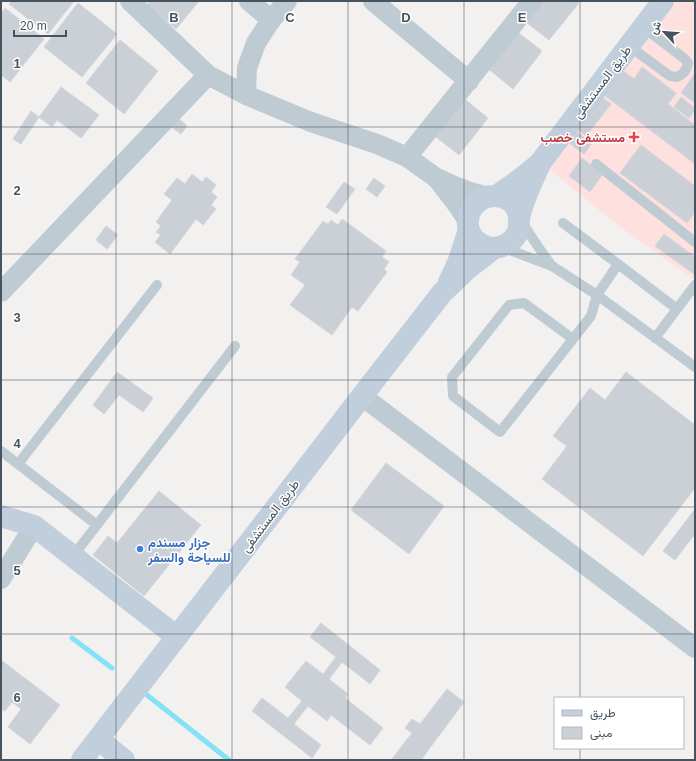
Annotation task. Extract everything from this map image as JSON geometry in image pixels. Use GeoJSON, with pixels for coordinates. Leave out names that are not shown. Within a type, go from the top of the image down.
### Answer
{"type":"FeatureCollection","features":[{"type":"Feature","properties":{"kind":"street"},"geometry":{"type":"LineString","coordinates":[[130,1],[208,75],[246,95],[311,122],[377,144],[408,157],[435,177],[452,185],[470,192],[504,198],[511,202],[516,208],[520,217],[520,226],[513,239],[508,244],[498,247],[486,247],[478,243],[473,237],[454,201],[435,177]]}},
{"type":"Feature","properties":{"kind":"street"},"geometry":{"type":"LineString","coordinates":[[249,1],[271,20]]}},
{"type":"Feature","properties":{"kind":"street"},"geometry":{"type":"LineString","coordinates":[[246,95],[247,68],[256,43],[271,20],[287,1]]}},
{"type":"Feature","properties":{"kind":"street"},"geometry":{"type":"LineString","coordinates":[[373,1],[469,81]]}},
{"type":"Feature","properties":{"kind":"street"},"geometry":{"type":"LineString","coordinates":[[408,157],[532,1]]}},
{"type":"Feature","properties":{"kind":"street","name":"طريق المستشفى"},"geometry":{"type":"LineString","coordinates":[[492,196],[512,186],[540,163],[663,1]]}},
{"type":"Feature","properties":{"kind":"street"},"geometry":{"type":"LineString","coordinates":[[1,292],[208,75]]}},
{"type":"Feature","properties":{"kind":"street","name":"طريق المستشفى"},"geometry":{"type":"LineString","coordinates":[[520,217],[540,163]]}},
{"type":"Feature","properties":{"kind":"street"},"geometry":{"type":"LineString","coordinates":[[468,225],[469,213],[474,205],[480,200],[492,196]]}},
{"type":"Feature","properties":{"kind":"street","name":"طريق المستشفى"},"geometry":{"type":"LineString","coordinates":[[442,293],[458,263],[468,225]]}},
{"type":"Feature","properties":{"kind":"street","name":"طريق المستشفى"},"geometry":{"type":"LineString","coordinates":[[82,760],[442,293],[467,269],[498,247]]}},
{"type":"Feature","properties":{"kind":"street"},"geometry":{"type":"LineString","coordinates":[[362,396],[695,648]]}},
{"type":"Feature","properties":{"kind":"street"},"geometry":{"type":"LineString","coordinates":[[1,516],[34,526],[177,637]]}},
{"type":"Feature","properties":{"kind":"street"},"geometry":{"type":"LineString","coordinates":[[1,579],[34,526]]}},
{"type":"Feature","properties":{"kind":"street"},"geometry":{"type":"LineString","coordinates":[[98,739],[124,760]]}},
{"type":"Feature","properties":{"kind":"lane"},"geometry":{"type":"LineString","coordinates":[[629,46],[670,76],[678,77],[683,74],[688,63],[685,59],[644,27]]}},
{"type":"Feature","properties":{"kind":"lane"},"geometry":{"type":"LineString","coordinates":[[596,164],[695,242]]}},
{"type":"Feature","properties":{"kind":"lane"},"geometry":{"type":"LineString","coordinates":[[520,217],[530,235],[552,266]]}},
{"type":"Feature","properties":{"kind":"lane"},"geometry":{"type":"LineString","coordinates":[[563,222],[676,309]]}},
{"type":"Feature","properties":{"kind":"lane"},"geometry":{"type":"LineString","coordinates":[[498,247],[552,266],[597,295],[695,367]]}},
{"type":"Feature","properties":{"kind":"lane"},"geometry":{"type":"LineString","coordinates":[[573,339],[524,303],[509,305],[452,377],[454,396],[500,432],[573,339],[590,316],[597,295],[618,264]]}},
{"type":"Feature","properties":{"kind":"lane"},"geometry":{"type":"LineString","coordinates":[[18,464],[157,285]]}},
{"type":"Feature","properties":{"kind":"lane"},"geometry":{"type":"LineString","coordinates":[[655,338],[695,285]]}},
{"type":"Feature","properties":{"kind":"lane"},"geometry":{"type":"LineString","coordinates":[[73,556],[235,346]]}},
{"type":"Feature","properties":{"kind":"lane"},"geometry":{"type":"LineString","coordinates":[[1,451],[97,525]]}},
{"type":"Feature","properties":{"kind":"shaded area","name":"مستشفى خصب"},"geometry":{"type":"Polygon","coordinates":[[[677,1],[695,1],[695,280],[619,226],[549,169],[622,70],[638,53],[677,1]]]}},
{"type":"Feature","properties":{"kind":"building"},"geometry":{"type":"Polygon","coordinates":[[[12,1],[74,1],[48,34],[9,4],[12,1]]]}},
{"type":"Feature","properties":{"kind":"building"},"geometry":{"type":"Polygon","coordinates":[[[150,1],[199,1],[176,29],[147,5],[150,1]]]}},
{"type":"Feature","properties":{"kind":"building"},"geometry":{"type":"Polygon","coordinates":[[[537,1],[576,1],[579,3],[549,40],[522,19],[537,1]]]}},
{"type":"Feature","properties":{"kind":"building"},"geometry":{"type":"Polygon","coordinates":[[[78,3],[117,34],[82,77],[44,47],[78,3]]]}},
{"type":"Feature","properties":{"kind":"building"},"geometry":{"type":"Polygon","coordinates":[[[5,8],[44,39],[10,82],[1,75],[1,14],[5,8]]]}},
{"type":"Feature","properties":{"kind":"building"},"geometry":{"type":"Polygon","coordinates":[[[515,30],[542,51],[513,89],[486,67],[515,30]]]}},
{"type":"Feature","properties":{"kind":"building"},"geometry":{"type":"Polygon","coordinates":[[[120,40],[158,71],[124,114],[86,83],[120,40]]]}},
{"type":"Feature","properties":{"kind":"building"},"geometry":{"type":"Polygon","coordinates":[[[642,67],[676,93],[668,104],[695,125],[695,164],[604,95],[622,70],[634,79],[642,67]]]}},
{"type":"Feature","properties":{"kind":"building"},"geometry":{"type":"Polygon","coordinates":[[[695,73],[695,103],[681,93],[695,73]]]}},
{"type":"Feature","properties":{"kind":"building"},"geometry":{"type":"Polygon","coordinates":[[[61,87],[99,115],[81,138],[57,120],[52,127],[39,117],[61,87]]]}},
{"type":"Feature","properties":{"kind":"building"},"geometry":{"type":"Polygon","coordinates":[[[462,97],[488,118],[459,155],[432,134],[462,97]]]}},
{"type":"Feature","properties":{"kind":"building"},"geometry":{"type":"Polygon","coordinates":[[[602,97],[611,104],[586,136],[577,129],[602,97]]]}},
{"type":"Feature","properties":{"kind":"building"},"geometry":{"type":"Polygon","coordinates":[[[681,97],[695,108],[689,118],[674,107],[681,97]]]}},
{"type":"Feature","properties":{"kind":"building"},"geometry":{"type":"Polygon","coordinates":[[[31,111],[39,117],[21,144],[13,139],[31,111]]]}},
{"type":"Feature","properties":{"kind":"building"},"geometry":{"type":"Polygon","coordinates":[[[177,117],[187,126],[181,134],[170,126],[177,117]]]}},
{"type":"Feature","properties":{"kind":"building"},"geometry":{"type":"Polygon","coordinates":[[[577,132],[592,143],[584,154],[569,143],[577,132]]]}},
{"type":"Feature","properties":{"kind":"building"},"geometry":{"type":"Polygon","coordinates":[[[641,145],[695,186],[695,212],[687,223],[620,173],[641,145]]]}},
{"type":"Feature","properties":{"kind":"building"},"geometry":{"type":"Polygon","coordinates":[[[582,158],[603,174],[590,192],[569,176],[582,158]]]}},
{"type":"Feature","properties":{"kind":"building"},"geometry":{"type":"Polygon","coordinates":[[[192,174],[202,182],[206,177],[216,185],[211,192],[217,197],[211,205],[216,209],[203,225],[196,219],[170,254],[155,242],[161,235],[156,232],[161,226],[156,222],[172,200],[164,194],[177,178],[185,184],[192,174]]]}},
{"type":"Feature","properties":{"kind":"building"},"geometry":{"type":"Polygon","coordinates":[[[374,178],[385,186],[377,197],[366,189],[374,178]]]}},
{"type":"Feature","properties":{"kind":"building"},"geometry":{"type":"Polygon","coordinates":[[[344,182],[355,189],[337,214],[326,207],[344,182]]]}},
{"type":"Feature","properties":{"kind":"building"},"geometry":{"type":"Polygon","coordinates":[[[342,219],[386,251],[382,257],[389,262],[384,269],[387,272],[358,311],[352,307],[332,335],[290,305],[305,285],[291,275],[300,262],[295,259],[323,221],[328,224],[331,220],[338,225],[342,219]]]}},
{"type":"Feature","properties":{"kind":"building"},"geometry":{"type":"Polygon","coordinates":[[[106,226],[118,235],[107,249],[96,240],[106,226]]]}},
{"type":"Feature","properties":{"kind":"building"},"geometry":{"type":"Polygon","coordinates":[[[664,234],[695,257],[694,274],[655,246],[664,234]]]}},
{"type":"Feature","properties":{"kind":"building"},"geometry":{"type":"Polygon","coordinates":[[[117,372],[153,398],[143,412],[119,395],[104,414],[93,405],[117,372]]]}},
{"type":"Feature","properties":{"kind":"building"},"geometry":{"type":"Polygon","coordinates":[[[626,372],[695,425],[695,488],[643,556],[542,479],[567,446],[553,436],[590,388],[605,400],[626,372]]]}},
{"type":"Feature","properties":{"kind":"building"},"geometry":{"type":"Polygon","coordinates":[[[386,463],[444,506],[409,554],[351,510],[386,463]]]}},
{"type":"Feature","properties":{"kind":"building","name":"جزار مسندم للسياحة والسفر"},"geometry":{"type":"Polygon","coordinates":[[[159,491],[201,525],[144,596],[93,555],[108,536],[117,543],[159,491]]]}},
{"type":"Feature","properties":{"kind":"building"},"geometry":{"type":"Polygon","coordinates":[[[695,509],[695,534],[675,560],[663,551],[695,509]]]}},
{"type":"Feature","properties":{"kind":"building"},"geometry":{"type":"Polygon","coordinates":[[[321,623],[380,670],[370,684],[342,662],[329,679],[348,694],[345,698],[383,728],[370,745],[331,715],[327,721],[308,706],[294,724],[321,745],[312,758],[252,711],[262,698],[288,718],[302,701],[285,687],[306,661],[323,674],[336,657],[310,637],[321,623]]]}},
{"type":"Feature","properties":{"kind":"building"},"geometry":{"type":"Polygon","coordinates":[[[1,660],[60,705],[30,744],[8,727],[21,709],[12,702],[5,711],[1,709],[1,660]]]}},
{"type":"Feature","properties":{"kind":"building"},"geometry":{"type":"Polygon","coordinates":[[[447,689],[464,702],[421,760],[391,760],[412,733],[405,728],[412,719],[420,724],[447,689]]]}},
{"type":"Feature","properties":{"kind":"waterway"},"geometry":{"type":"LineString","coordinates":[[72,638],[112,668]]}},
{"type":"Feature","properties":{"kind":"waterway"},"geometry":{"type":"LineString","coordinates":[[142,691],[229,760]]}},
{"type":"Feature","properties":{"kind":"place","name":"مستشفى خصب"},"geometry":{"type":"Point","coordinates":[634,137]}},
{"type":"Feature","properties":{"kind":"place","name":"جزار مسندم للسياحة والسفر"},"geometry":{"type":"Point","coordinates":[140,549]}}]}
